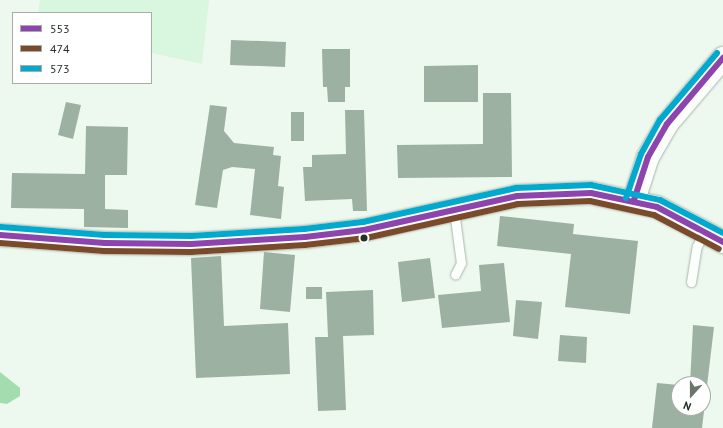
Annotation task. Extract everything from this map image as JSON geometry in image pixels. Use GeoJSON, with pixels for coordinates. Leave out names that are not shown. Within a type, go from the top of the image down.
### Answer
{"type":"FeatureCollection","features":[{"type":"Feature","properties":{"kind":"main road"},"geometry":{"type":"LineString","coordinates":[[634,200],[648,157],[667,124],[723,58]]}},
{"type":"Feature","properties":{"kind":"main road"},"geometry":{"type":"LineString","coordinates":[[0,235],[106,243],[236,242],[364,230],[540,193],[591,193],[634,200],[704,230],[723,242]]}},
{"type":"Feature","properties":{"kind":"lane"},"geometry":{"type":"LineString","coordinates":[[454,210],[461,263],[455,275]]}},
{"type":"Feature","properties":{"kind":"lane"},"geometry":{"type":"LineString","coordinates":[[691,282],[697,246],[704,230]]}},
{"type":"Feature","properties":{"kind":"shaded area"},"geometry":{"type":"Polygon","coordinates":[[[40,0],[209,0],[202,64],[152,53],[152,12],[38,12],[40,0]]]}},
{"type":"Feature","properties":{"kind":"shaded area"},"geometry":{"type":"Polygon","coordinates":[[[0,372],[20,388],[20,396],[7,404],[0,403],[0,372]]]}},
{"type":"Feature","properties":{"kind":"building"},"geometry":{"type":"Polygon","coordinates":[[[231,40],[286,42],[285,67],[230,65],[231,40]]]}},
{"type":"Feature","properties":{"kind":"building"},"geometry":{"type":"Polygon","coordinates":[[[322,49],[350,49],[350,87],[345,87],[345,102],[328,102],[327,87],[323,87],[322,49]]]}},
{"type":"Feature","properties":{"kind":"building"},"geometry":{"type":"Polygon","coordinates":[[[478,65],[478,102],[424,102],[424,66],[478,65]]]}},
{"type":"Feature","properties":{"kind":"building"},"geometry":{"type":"Polygon","coordinates":[[[483,93],[511,93],[512,177],[398,178],[397,145],[483,144],[483,93]]]}},
{"type":"Feature","properties":{"kind":"building"},"geometry":{"type":"Polygon","coordinates":[[[66,102],[81,105],[73,139],[58,135],[66,102]]]}},
{"type":"Feature","properties":{"kind":"building"},"geometry":{"type":"Polygon","coordinates":[[[210,105],[227,107],[224,131],[234,143],[274,147],[273,155],[281,156],[278,186],[284,187],[281,219],[250,215],[255,169],[232,167],[223,170],[217,208],[195,205],[210,105]]]}},
{"type":"Feature","properties":{"kind":"building"},"geometry":{"type":"Polygon","coordinates":[[[345,110],[364,110],[367,211],[353,211],[352,199],[305,201],[303,167],[312,167],[312,155],[346,154],[345,110]]]}},
{"type":"Feature","properties":{"kind":"building"},"geometry":{"type":"Polygon","coordinates":[[[291,112],[304,112],[304,141],[291,141],[291,112]]]}},
{"type":"Feature","properties":{"kind":"building"},"geometry":{"type":"Polygon","coordinates":[[[86,126],[128,127],[127,175],[105,175],[105,209],[128,210],[128,228],[84,227],[84,209],[11,208],[12,173],[85,174],[86,126]]]}},
{"type":"Feature","properties":{"kind":"building"},"geometry":{"type":"Polygon","coordinates":[[[500,216],[574,224],[573,234],[638,241],[630,314],[565,307],[571,254],[497,246],[500,216]]]}},
{"type":"Feature","properties":{"kind":"building"},"geometry":{"type":"Polygon","coordinates":[[[264,252],[295,255],[290,312],[260,309],[264,252]]]}},
{"type":"Feature","properties":{"kind":"building"},"geometry":{"type":"Polygon","coordinates":[[[221,256],[224,326],[288,323],[290,374],[196,378],[191,258],[221,256]]]}},
{"type":"Feature","properties":{"kind":"building"},"geometry":{"type":"Polygon","coordinates":[[[430,258],[435,298],[402,302],[398,262],[430,258]]]}},
{"type":"Feature","properties":{"kind":"building"},"geometry":{"type":"Polygon","coordinates":[[[504,263],[510,322],[442,328],[438,295],[481,291],[479,265],[504,263]]]}},
{"type":"Feature","properties":{"kind":"building"},"geometry":{"type":"Polygon","coordinates":[[[306,287],[322,287],[322,299],[306,299],[306,287]]]}},
{"type":"Feature","properties":{"kind":"building"},"geometry":{"type":"Polygon","coordinates":[[[373,290],[374,335],[343,336],[346,410],[318,411],[315,337],[328,337],[326,292],[373,290]]]}},
{"type":"Feature","properties":{"kind":"building"},"geometry":{"type":"Polygon","coordinates":[[[516,300],[542,302],[538,339],[513,336],[516,300]]]}},
{"type":"Feature","properties":{"kind":"building"},"geometry":{"type":"Polygon","coordinates":[[[693,325],[714,327],[708,376],[690,376],[693,325]]]}},
{"type":"Feature","properties":{"kind":"building"},"geometry":{"type":"Polygon","coordinates":[[[560,335],[587,337],[586,363],[558,361],[560,335]]]}},
{"type":"Feature","properties":{"kind":"building"},"geometry":{"type":"Polygon","coordinates":[[[657,383],[671,384],[671,416],[703,416],[702,428],[652,428],[657,383]]]}},
{"type":"Feature","properties":{"kind":"transit line","name":"573"},"geometry":{"type":"LineString","coordinates":[[626,198],[641,154],[660,120],[717,53]]}},
{"type":"Feature","properties":{"kind":"transit line","name":"553"},"geometry":{"type":"LineString","coordinates":[[634,200],[648,157],[667,124],[723,58]]}},
{"type":"Feature","properties":{"kind":"transit line","name":"573"},"geometry":{"type":"LineString","coordinates":[[1,227],[105,235],[191,236],[304,229],[363,222],[516,188],[591,185],[660,200],[723,233]]}},
{"type":"Feature","properties":{"kind":"transit line","name":"553"},"geometry":{"type":"LineString","coordinates":[[0,235],[105,243],[191,244],[305,237],[364,230],[517,196],[591,193],[657,207],[723,242]]}},
{"type":"Feature","properties":{"kind":"transit line","name":"474"},"geometry":{"type":"LineString","coordinates":[[0,243],[104,251],[191,252],[305,245],[366,238],[518,204],[590,201],[654,215],[719,249]]}}]}
